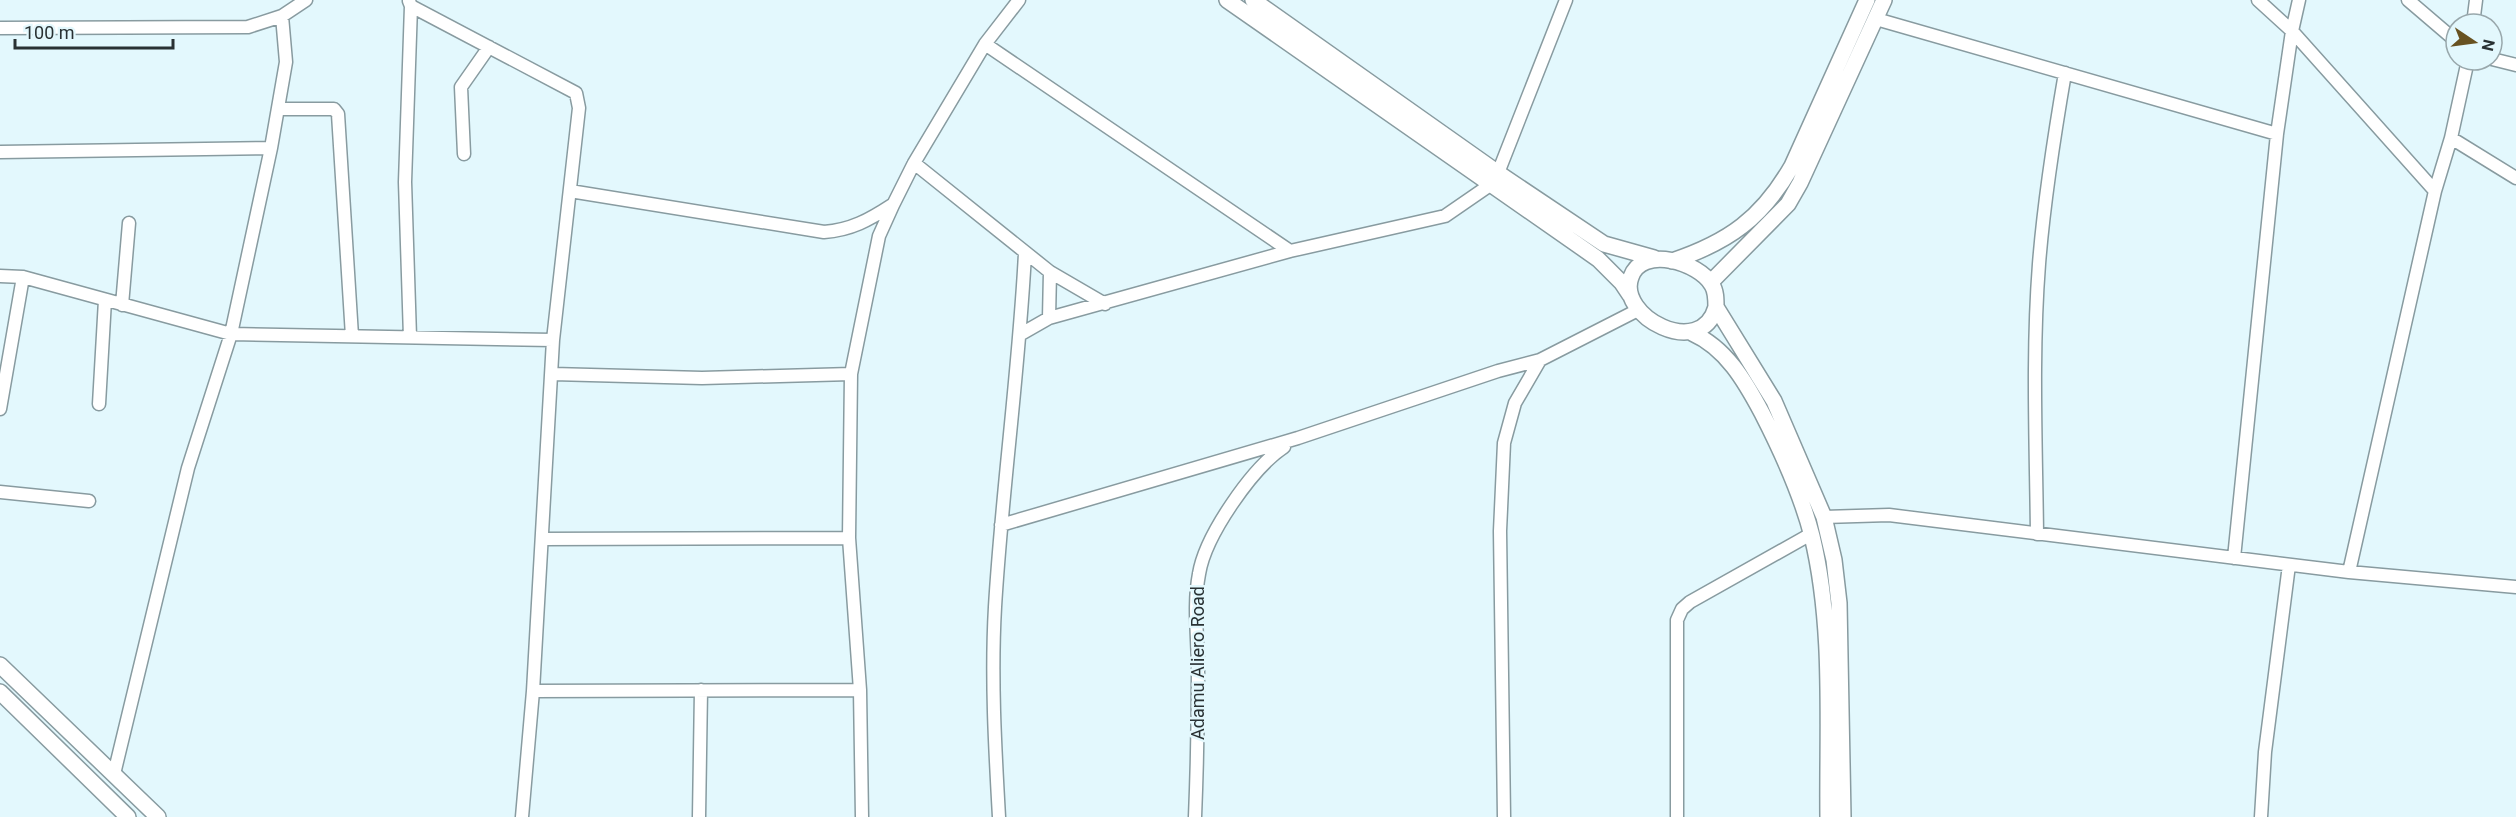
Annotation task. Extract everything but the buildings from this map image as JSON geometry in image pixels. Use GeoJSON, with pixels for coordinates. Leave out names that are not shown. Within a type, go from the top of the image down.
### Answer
{"type":"FeatureCollection","features":[{"type":"Feature","properties":{"kind":"main road"},"geometry":{"type":"LineString","coordinates":[[1227,0],[1494,179],[1604,244],[1694,269],[1711,282],[1715,291],[1716,307],[1774,401],[1824,517],[1834,560],[1839,603],[1843,817]]}},
{"type":"Feature","properties":{"kind":"main road"},"geometry":{"type":"LineString","coordinates":[[1635,304],[1629,282],[1631,274],[1642,263],[1665,260],[1716,244],[1736,231],[1766,205],[1780,187],[1792,166],[1867,0]]}},
{"type":"Feature","properties":{"kind":"main road"},"geometry":{"type":"LineString","coordinates":[[1711,282],[1788,204],[1800,183],[1884,0]]}},
{"type":"Feature","properties":{"kind":"main road"},"geometry":{"type":"LineString","coordinates":[[1259,2],[1598,259],[1622,283],[1635,304],[1660,325],[1706,339],[1723,353],[1755,400],[1794,482],[1811,534],[1819,572],[1825,638],[1828,817]]}},
{"type":"Feature","properties":{"kind":"main road"},"geometry":{"type":"LineString","coordinates":[[1692,333],[1707,325],[1716,307]]}},
{"type":"Feature","properties":{"kind":"main road"},"geometry":{"type":"LineString","coordinates":[[0,665],[158,817]]}},
{"type":"Feature","properties":{"kind":"main road"},"geometry":{"type":"LineString","coordinates":[[0,692],[128,817]]}},
{"type":"Feature","properties":{"kind":"street"},"geometry":{"type":"LineString","coordinates":[[0,28],[248,27],[282,16],[306,0]]}},
{"type":"Feature","properties":{"kind":"street"},"geometry":{"type":"LineString","coordinates":[[862,817],[860,690],[849,538],[851,374],[879,236],[914,163],[985,44],[1018,0]]}},
{"type":"Feature","properties":{"kind":"street"},"geometry":{"type":"LineString","coordinates":[[1021,334],[1049,318],[1290,251],[1445,216],[1494,179],[1566,0]]}},
{"type":"Feature","properties":{"kind":"street"},"geometry":{"type":"LineString","coordinates":[[2258,0],[2292,31],[2435,192]]}},
{"type":"Feature","properties":{"kind":"street"},"geometry":{"type":"LineString","coordinates":[[2234,558],[2277,134],[2292,31],[2300,0]]}},
{"type":"Feature","properties":{"kind":"street"},"geometry":{"type":"LineString","coordinates":[[2408,0],[2444,31]]}},
{"type":"Feature","properties":{"kind":"street"},"geometry":{"type":"LineString","coordinates":[[410,337],[405,182],[410,3],[576,93],[579,108],[553,339],[553,374],[522,817]]}},
{"type":"Feature","properties":{"kind":"street"},"geometry":{"type":"LineString","coordinates":[[114,774],[188,468],[231,334],[271,148],[286,62],[282,16]]}},
{"type":"Feature","properties":{"kind":"street"},"geometry":{"type":"LineString","coordinates":[[1876,19],[2277,134]]}},
{"type":"Feature","properties":{"kind":"street"},"geometry":{"type":"LineString","coordinates":[[985,44],[1290,251]]}},
{"type":"Feature","properties":{"kind":"street"},"geometry":{"type":"LineString","coordinates":[[464,154],[460,87],[489,47]]}},
{"type":"Feature","properties":{"kind":"street"},"geometry":{"type":"LineString","coordinates":[[2349,572],[2435,192],[2451,138],[2465,72]]}},
{"type":"Feature","properties":{"kind":"street"},"geometry":{"type":"LineString","coordinates":[[2037,534],[2035,334],[2039,265],[2051,152],[2065,73]]}},
{"type":"Feature","properties":{"kind":"street"},"geometry":{"type":"LineString","coordinates":[[278,109],[333,109],[338,114],[352,336]]}},
{"type":"Feature","properties":{"kind":"street"},"geometry":{"type":"LineString","coordinates":[[2451,138],[2516,178]]}},
{"type":"Feature","properties":{"kind":"street"},"geometry":{"type":"LineString","coordinates":[[0,152],[271,148]]}},
{"type":"Feature","properties":{"kind":"street"},"geometry":{"type":"LineString","coordinates":[[914,163],[1050,272],[1105,304]]}},
{"type":"Feature","properties":{"kind":"street"},"geometry":{"type":"LineString","coordinates":[[570,191],[824,232],[844,230],[866,222],[893,205]]}},
{"type":"Feature","properties":{"kind":"street"},"geometry":{"type":"LineString","coordinates":[[122,305],[129,223]]}},
{"type":"Feature","properties":{"kind":"street"},"geometry":{"type":"LineString","coordinates":[[999,817],[993,692],[994,609],[1021,334],[1025,253]]}},
{"type":"Feature","properties":{"kind":"street"},"geometry":{"type":"LineString","coordinates":[[1049,318],[1050,272]]}},
{"type":"Feature","properties":{"kind":"street"},"geometry":{"type":"LineString","coordinates":[[0,276],[23,277],[231,334],[553,339]]}},
{"type":"Feature","properties":{"kind":"street"},"geometry":{"type":"LineString","coordinates":[[0,409],[23,277]]}},
{"type":"Feature","properties":{"kind":"street"},"geometry":{"type":"LineString","coordinates":[[99,404],[105,300]]}},
{"type":"Feature","properties":{"kind":"street"},"geometry":{"type":"LineString","coordinates":[[1001,525],[1298,438],[1498,371],[1540,360],[1635,304]]}},
{"type":"Feature","properties":{"kind":"street"},"geometry":{"type":"LineString","coordinates":[[1504,817],[1500,531],[1504,443],[1515,403],[1540,360]]}},
{"type":"Feature","properties":{"kind":"street"},"geometry":{"type":"LineString","coordinates":[[553,374],[702,378],[851,374]]}},
{"type":"Feature","properties":{"kind":"street","name":"Adamu Aliero Road"},"geometry":{"type":"LineString","coordinates":[[1195,817],[1198,725],[1197,597],[1203,557],[1210,538],[1261,467],[1271,456],[1298,438]]}},
{"type":"Feature","properties":{"kind":"street"},"geometry":{"type":"LineString","coordinates":[[0,492],[89,501]]}},
{"type":"Feature","properties":{"kind":"street"},"geometry":{"type":"LineString","coordinates":[[1824,517],[1889,515],[2349,572],[2516,587]]}},
{"type":"Feature","properties":{"kind":"street"},"geometry":{"type":"LineString","coordinates":[[1677,817],[1677,620],[1682,609],[1690,602],[1811,534]]}},
{"type":"Feature","properties":{"kind":"street"},"geometry":{"type":"LineString","coordinates":[[542,539],[849,538]]}},
{"type":"Feature","properties":{"kind":"street"},"geometry":{"type":"LineString","coordinates":[[2261,817],[2265,752],[2289,565]]}},
{"type":"Feature","properties":{"kind":"street"},"geometry":{"type":"LineString","coordinates":[[699,817],[701,690]]}},
{"type":"Feature","properties":{"kind":"street"},"geometry":{"type":"LineString","coordinates":[[532,691],[860,690]]}}]}
